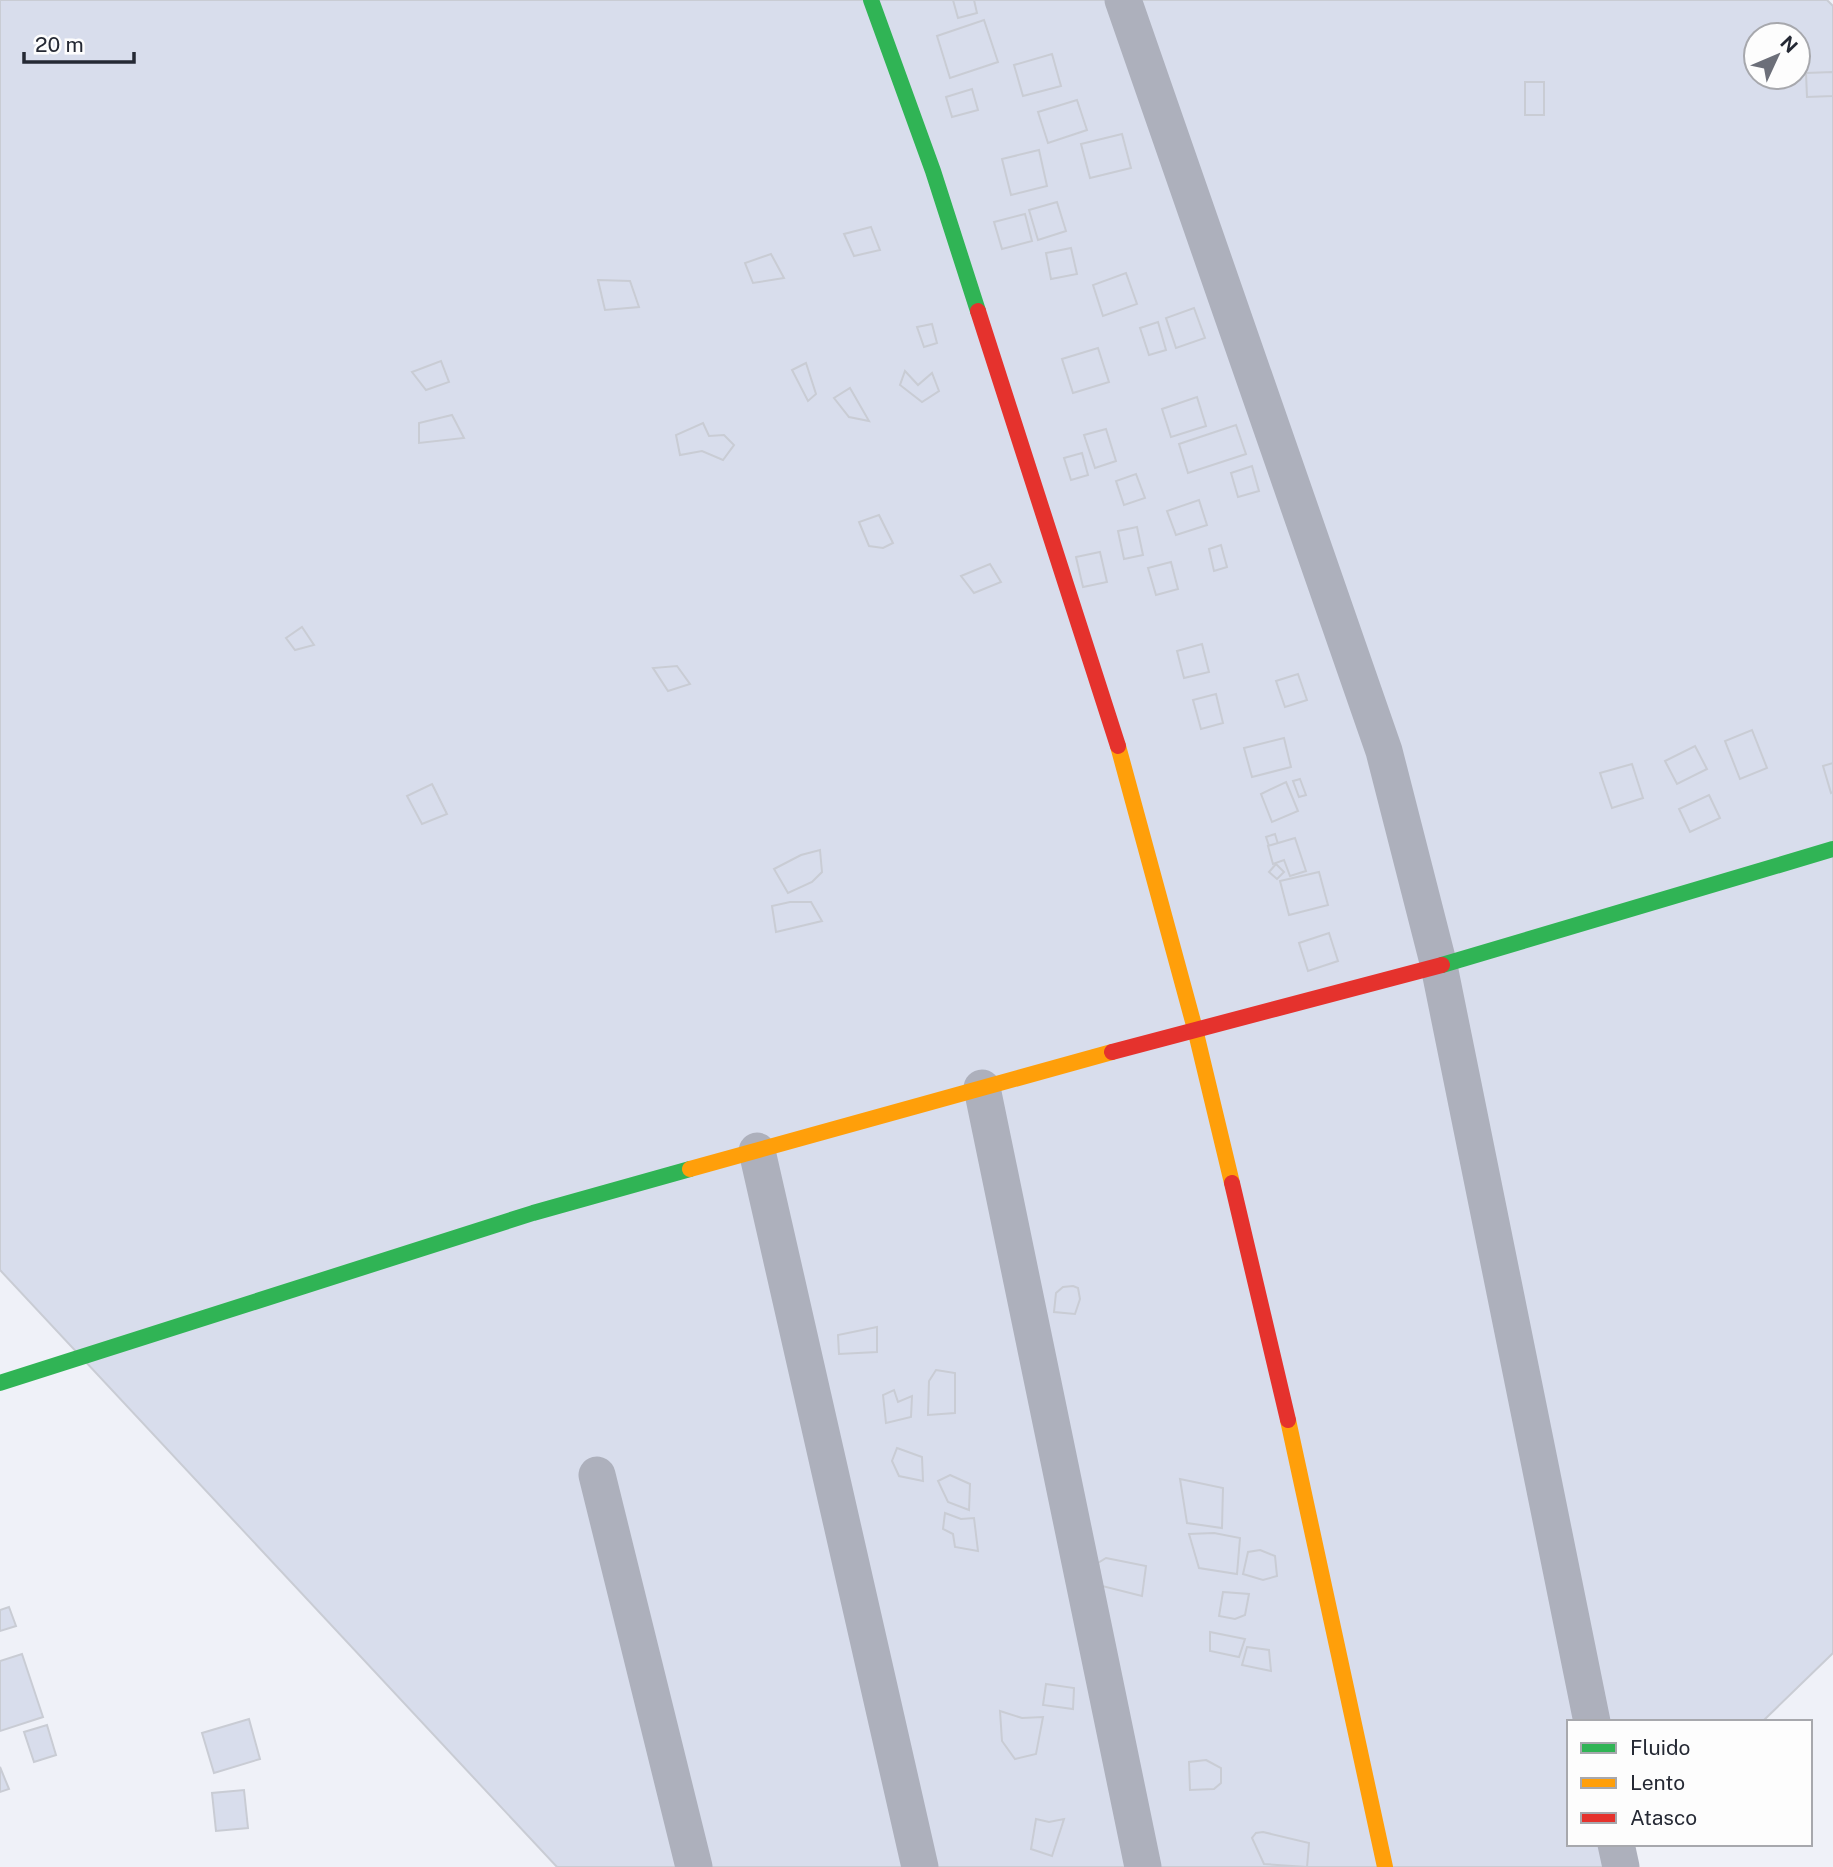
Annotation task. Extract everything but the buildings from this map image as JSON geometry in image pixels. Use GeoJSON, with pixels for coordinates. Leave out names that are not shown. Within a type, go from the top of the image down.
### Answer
{"type":"FeatureCollection","features":[{"type":"Feature","properties":{"kind":"street"},"geometry":{"type":"LineString","coordinates":[[872,0],[933,171],[1123,763],[1195,1029],[1306,1496],[1385,1867]]}},
{"type":"Feature","properties":{"kind":"street"},"geometry":{"type":"LineString","coordinates":[[1123,0],[1384,751],[1439,966],[1592,1720]]}},
{"type":"Feature","properties":{"kind":"street"},"geometry":{"type":"LineString","coordinates":[[0,1384],[533,1213],[1195,1029],[1439,966],[1833,849]]}},
{"type":"Feature","properties":{"kind":"street"},"geometry":{"type":"LineString","coordinates":[[982,1088],[1143,1867]]}},
{"type":"Feature","properties":{"kind":"street"},"geometry":{"type":"LineString","coordinates":[[757,1151],[920,1867]]}},
{"type":"Feature","properties":{"kind":"street"},"geometry":{"type":"LineString","coordinates":[[597,1475],[694,1867]]}},
{"type":"Feature","properties":{"kind":"street"},"geometry":{"type":"LineString","coordinates":[[1616,1846],[1621,1867]]}},
{"type":"Feature","properties":{"kind":"traffic: fast"},"geometry":{"type":"LineString","coordinates":[[871,0],[933,171],[978,311]]}},
{"type":"Feature","properties":{"kind":"traffic: fast"},"geometry":{"type":"LineString","coordinates":[[1442,965],[1833,849]]}},
{"type":"Feature","properties":{"kind":"traffic: fast"},"geometry":{"type":"LineString","coordinates":[[0,1383],[533,1213],[690,1169]]}},
{"type":"Feature","properties":{"kind":"traffic: slow"},"geometry":{"type":"LineString","coordinates":[[1118,746],[1195,1029],[1232,1183]]}},
{"type":"Feature","properties":{"kind":"traffic: slow"},"geometry":{"type":"LineString","coordinates":[[690,1169],[1112,1052]]}},
{"type":"Feature","properties":{"kind":"traffic: slow"},"geometry":{"type":"LineString","coordinates":[[1288,1420],[1385,1867]]}},
{"type":"Feature","properties":{"kind":"traffic: jam"},"geometry":{"type":"LineString","coordinates":[[978,311],[1118,746]]}},
{"type":"Feature","properties":{"kind":"traffic: jam"},"geometry":{"type":"LineString","coordinates":[[1112,1052],[1442,965]]}},
{"type":"Feature","properties":{"kind":"traffic: jam"},"geometry":{"type":"LineString","coordinates":[[1232,1183],[1288,1420]]}}]}
